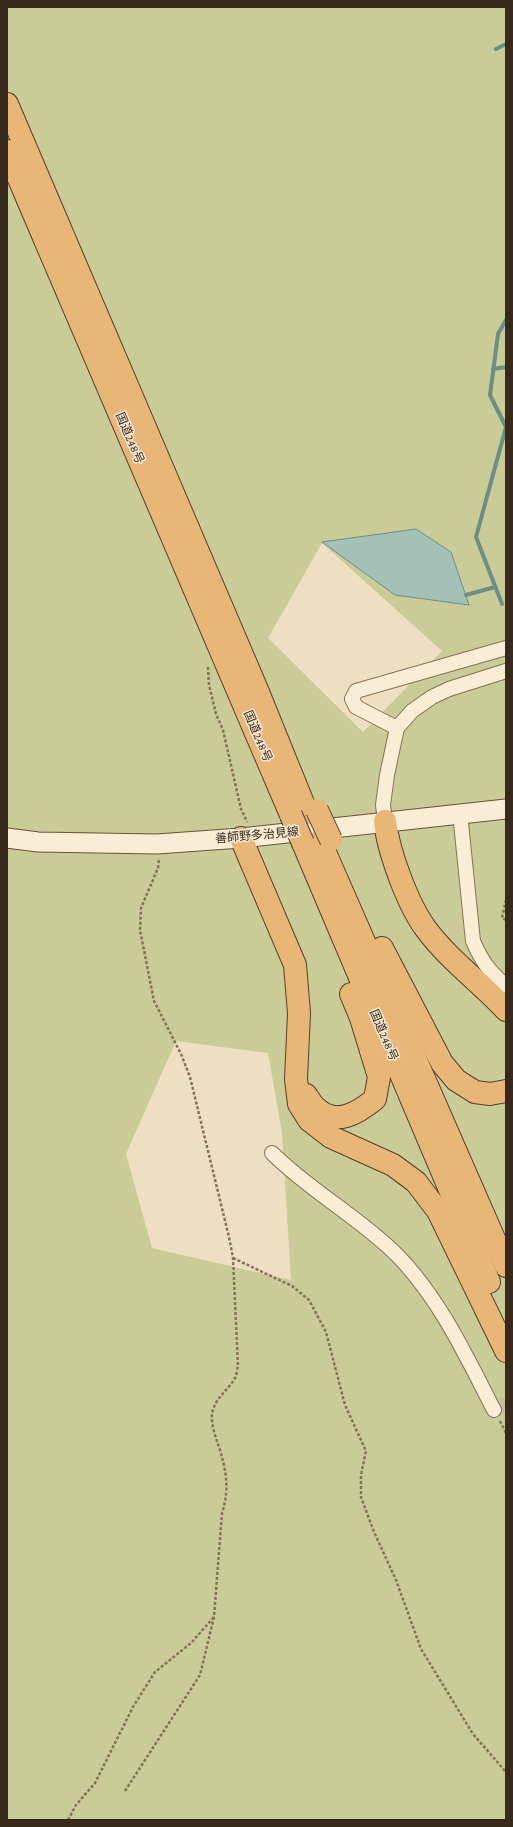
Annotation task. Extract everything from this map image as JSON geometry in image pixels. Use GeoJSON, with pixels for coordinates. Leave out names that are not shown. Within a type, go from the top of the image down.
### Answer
{"type":"FeatureCollection","features":[{"type":"Feature","properties":{"kind":"highway","name":"国道248号"},"geometry":{"type":"LineString","coordinates":[[7,104],[258,692],[305,813],[315,844],[506,1322]]}},
{"type":"Feature","properties":{"kind":"highway","name":"国道248号"},"geometry":{"type":"LineString","coordinates":[[7,151],[305,813]]}},
{"type":"Feature","properties":{"kind":"highway"},"geometry":{"type":"LineString","coordinates":[[385,822],[386,838],[392,858],[411,902],[426,929],[456,962],[506,1010]]}},
{"type":"Feature","properties":{"kind":"highway"},"geometry":{"type":"LineString","coordinates":[[244,830],[295,966],[299,1013],[296,1079],[299,1104],[309,1120],[331,1137],[393,1165],[416,1182],[438,1210],[506,1351]]}},
{"type":"Feature","properties":{"kind":"highway","name":"国道248号"},"geometry":{"type":"LineString","coordinates":[[315,844],[506,1266]]}},
{"type":"Feature","properties":{"kind":"highway"},"geometry":{"type":"LineString","coordinates":[[296,1079],[316,1108],[329,1115],[341,1118],[353,1115],[362,1110],[375,1099],[379,1077],[361,1018],[311,894],[315,844]]}},
{"type":"Feature","properties":{"kind":"highway"},"geometry":{"type":"LineString","coordinates":[[315,844],[373,931],[442,1063],[456,1080],[475,1092],[490,1094],[506,1091]]}},
{"type":"Feature","properties":{"kind":"main road","name":"善師野多治見線"},"geometry":{"type":"LineString","coordinates":[[7,838],[38,842],[157,844],[244,830],[385,822],[506,809]]}},
{"type":"Feature","properties":{"kind":"street"},"geometry":{"type":"LineString","coordinates":[[397,728],[356,707],[352,699],[356,691],[506,648]]}},
{"type":"Feature","properties":{"kind":"street"},"geometry":{"type":"LineString","coordinates":[[385,822],[383,805],[387,774],[397,728],[412,711],[432,697],[449,689],[506,671]]}},
{"type":"Feature","properties":{"kind":"street"},"geometry":{"type":"LineString","coordinates":[[460,813],[473,941],[481,961],[495,977],[506,986]]}},
{"type":"Feature","properties":{"kind":"street"},"geometry":{"type":"LineString","coordinates":[[272,1153],[288,1169],[363,1224],[397,1256],[429,1295],[453,1331],[494,1410]]}},
{"type":"Feature","properties":{"kind":"path"},"geometry":{"type":"LineString","coordinates":[[208,662],[209,685],[216,714],[223,730],[241,809],[244,830]]}},
{"type":"Feature","properties":{"kind":"path"},"geometry":{"type":"LineString","coordinates":[[125,1791],[200,1675],[214,1617],[222,1514],[226,1500],[227,1482],[225,1464],[213,1428],[212,1414],[218,1398],[235,1378],[238,1366],[233,1258],[190,1077],[181,1054],[154,1001],[140,930],[141,908],[158,868],[159,859],[157,844]]}},
{"type":"Feature","properties":{"kind":"path"},"geometry":{"type":"LineString","coordinates":[[506,900],[502,918],[506,920]]}},
{"type":"Feature","properties":{"kind":"path"},"geometry":{"type":"LineString","coordinates":[[233,1258],[292,1286],[309,1300],[320,1319],[326,1332],[345,1405],[366,1451],[361,1475],[361,1497],[374,1532],[396,1580],[421,1649],[473,1734],[506,1772]]}},
{"type":"Feature","properties":{"kind":"path"},"geometry":{"type":"LineString","coordinates":[[68,1820],[76,1805],[95,1783],[133,1707],[155,1672],[191,1643],[214,1617]]}},
{"type":"Feature","properties":{"kind":"green space"},"geometry":{"type":"Polygon","coordinates":[[[7,7],[506,7],[506,1820],[7,1820],[7,7]],[[322,543],[268,638],[363,732],[442,651],[322,543]],[[176,1041],[126,1154],[152,1248],[291,1280],[282,1133],[268,1053],[176,1041]]]}},
{"type":"Feature","properties":{"kind":"water"},"geometry":{"type":"Polygon","coordinates":[[[416,529],[451,552],[469,605],[395,595],[322,542],[416,529]]]}},
{"type":"Feature","properties":{"kind":"waterway"},"geometry":{"type":"LineString","coordinates":[[496,49],[506,44]]}},
{"type":"Feature","properties":{"kind":"waterway"},"geometry":{"type":"LineString","coordinates":[[506,320],[498,334],[490,395],[506,427]]}},
{"type":"Feature","properties":{"kind":"waterway"},"geometry":{"type":"LineString","coordinates":[[493,369],[506,367]]}},
{"type":"Feature","properties":{"kind":"waterway"},"geometry":{"type":"LineString","coordinates":[[502,604],[476,537],[506,427]]}},
{"type":"Feature","properties":{"kind":"waterway"},"geometry":{"type":"LineString","coordinates":[[466,595],[495,587]]}},
{"type":"Feature","properties":{"kind":"tunnel"},"geometry":{"type":"LineString","coordinates":[[494,1410],[506,1404]]}}]}
